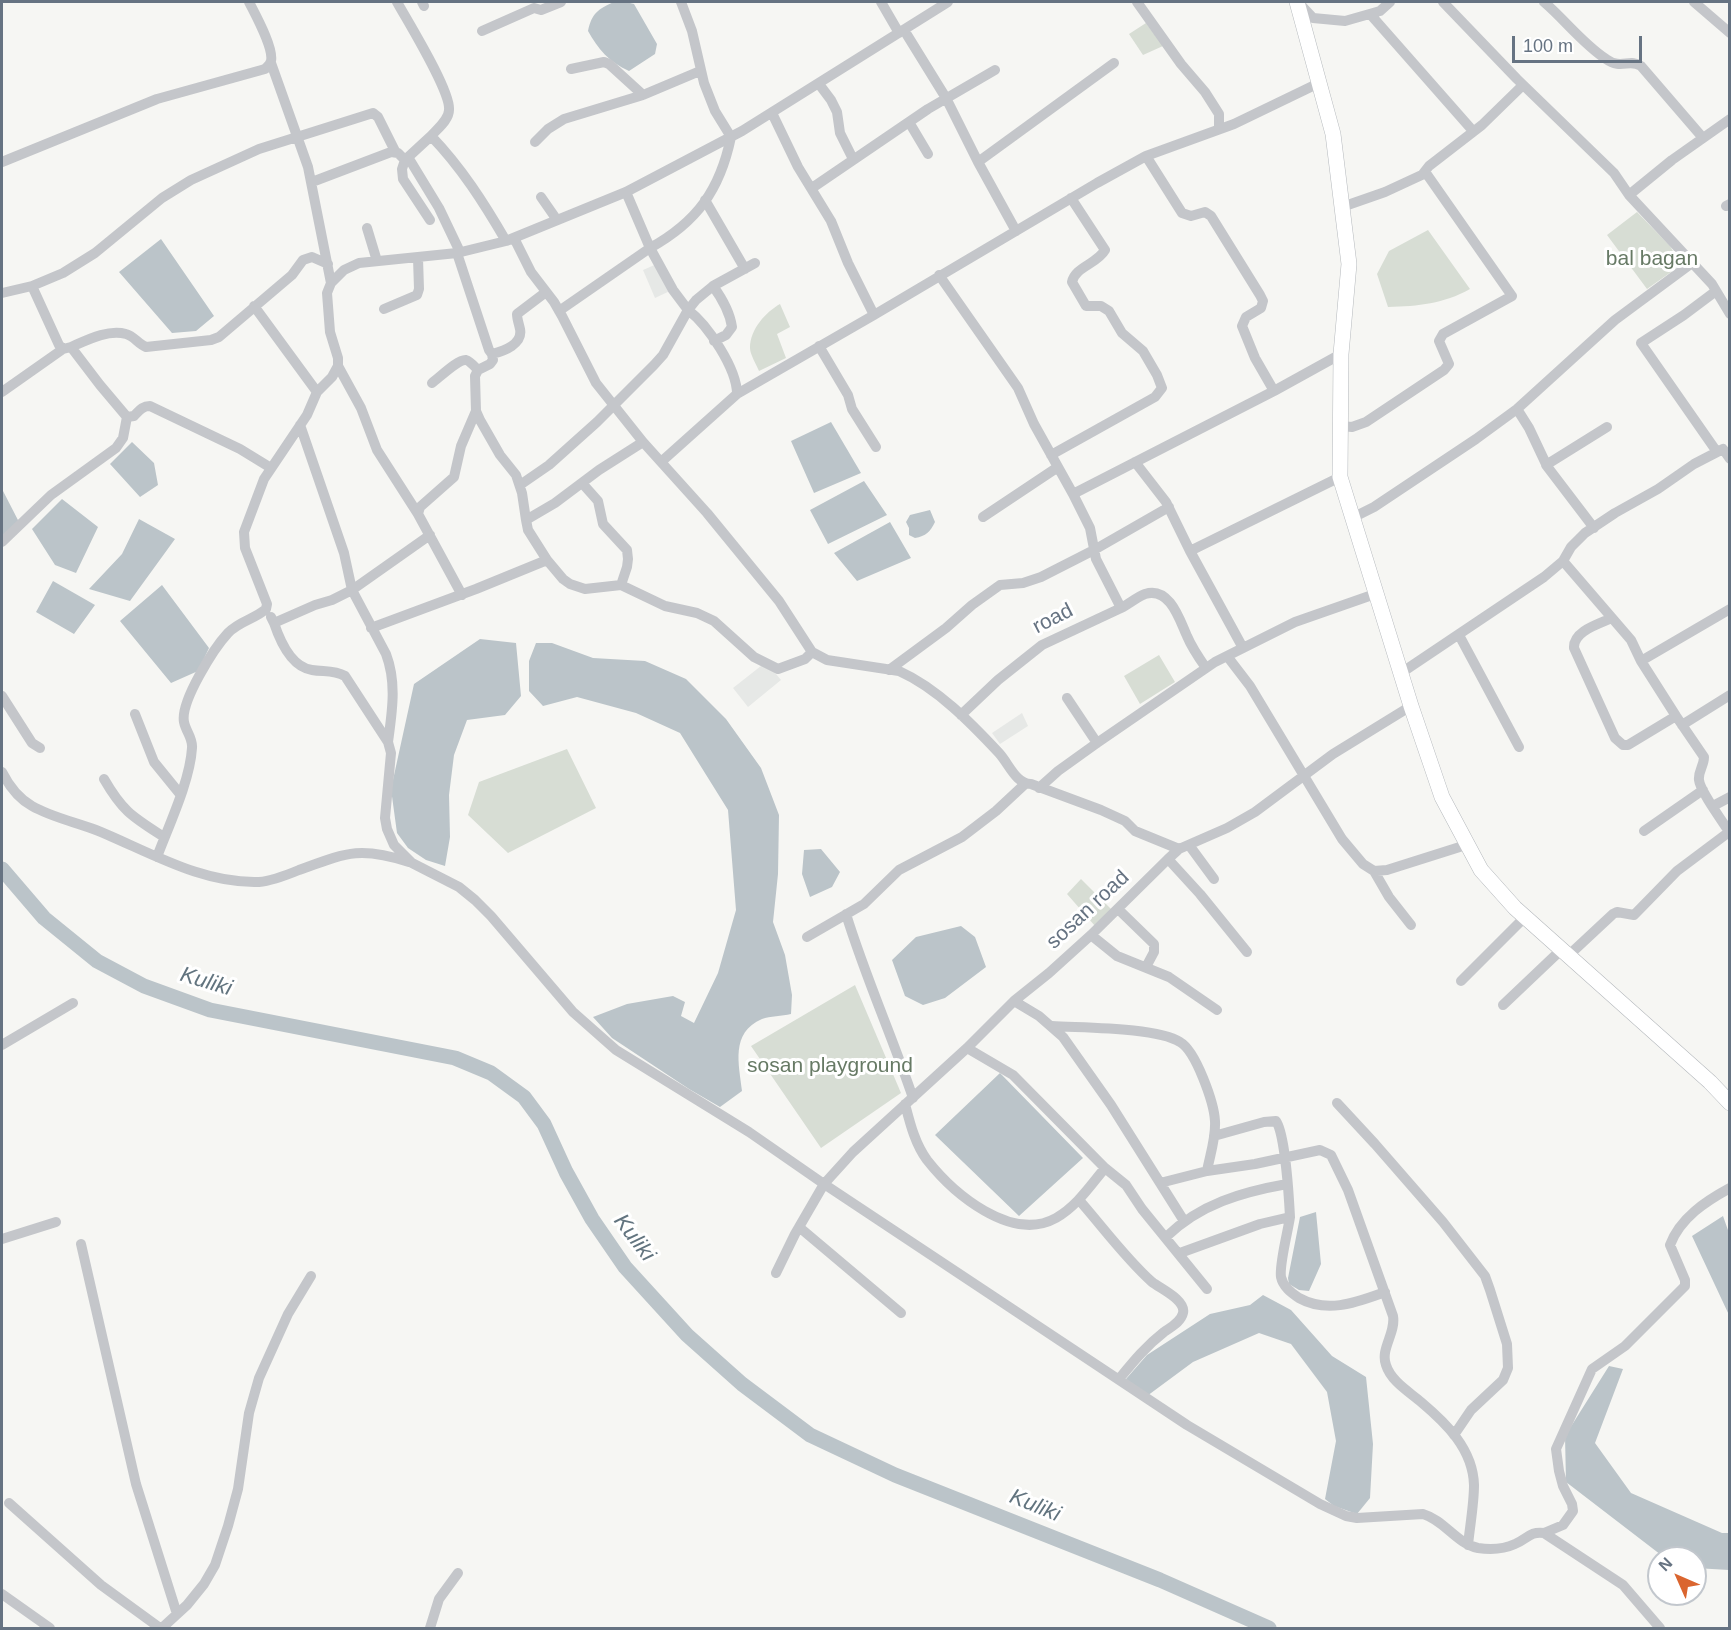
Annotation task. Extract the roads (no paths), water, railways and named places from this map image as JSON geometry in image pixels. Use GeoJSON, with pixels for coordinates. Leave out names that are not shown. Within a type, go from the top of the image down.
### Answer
{"type":"FeatureCollection","features":[{"type":"Feature","properties":{"kind":"main road"},"geometry":{"type":"LineString","coordinates":[[1297,2],[1333,134],[1349,264],[1341,354],[1340,477],[1375,594],[1442,797],[1466,845],[1481,870],[1496,888],[1525,917],[1710,1082],[1730,1103]]}},
{"type":"Feature","properties":{"kind":"street"},"geometry":{"type":"LineString","coordinates":[[249,2],[268,43],[271,63],[299,137],[312,182],[331,283]]}},
{"type":"Feature","properties":{"kind":"street"},"geometry":{"type":"LineString","coordinates":[[397,2],[433,66],[449,104],[448,115],[406,158],[402,169],[403,179],[430,220]]}},
{"type":"Feature","properties":{"kind":"street"},"geometry":{"type":"LineString","coordinates":[[482,31],[535,5],[541,9],[561,2]]}},
{"type":"Feature","properties":{"kind":"street"},"geometry":{"type":"LineString","coordinates":[[559,311],[650,248],[673,236],[697,213],[714,188],[721,172],[730,137],[715,111],[700,71],[695,41],[684,2]]}},
{"type":"Feature","properties":{"kind":"street"},"geometry":{"type":"LineString","coordinates":[[881,2],[946,98],[1016,231]]}},
{"type":"Feature","properties":{"kind":"street"},"geometry":{"type":"LineString","coordinates":[[462,595],[418,514],[377,450],[361,408],[338,366],[338,358],[330,332],[327,305],[327,293],[331,283],[344,270],[359,263],[459,253],[510,239],[626,192],[772,113],[901,31],[936,5],[948,2]]}},
{"type":"Feature","properties":{"kind":"street"},"geometry":{"type":"LineString","coordinates":[[1137,2],[1181,64],[1205,92],[1219,114],[1219,129]]}},
{"type":"Feature","properties":{"kind":"street"},"geometry":{"type":"LineString","coordinates":[[1297,2],[1313,18],[1345,21],[1380,11],[1390,2]]}},
{"type":"Feature","properties":{"kind":"street"},"geometry":{"type":"LineString","coordinates":[[1443,2],[1523,85],[1614,173],[1629,195],[1712,284],[1730,314]]}},
{"type":"Feature","properties":{"kind":"street"},"geometry":{"type":"LineString","coordinates":[[1544,2],[1605,59],[1619,65],[1632,62],[1641,66],[1703,138]]}},
{"type":"Feature","properties":{"kind":"street"},"geometry":{"type":"LineString","coordinates":[[1694,2],[1730,33]]}},
{"type":"Feature","properties":{"kind":"street"},"geometry":{"type":"LineString","coordinates":[[1370,14],[1473,131]]}},
{"type":"Feature","properties":{"kind":"street"},"geometry":{"type":"LineString","coordinates":[[571,69],[603,62],[609,64],[643,95]]}},
{"type":"Feature","properties":{"kind":"street"},"geometry":{"type":"LineString","coordinates":[[2,162],[157,99],[265,69],[271,63]]}},
{"type":"Feature","properties":{"kind":"street"},"geometry":{"type":"LineString","coordinates":[[978,162],[1114,63]]}},
{"type":"Feature","properties":{"kind":"street"},"geometry":{"type":"LineString","coordinates":[[812,188],[946,98],[995,70]]}},
{"type":"Feature","properties":{"kind":"street"},"geometry":{"type":"LineString","coordinates":[[535,142],[548,129],[564,119],[643,95],[700,71]]}},
{"type":"Feature","properties":{"kind":"street"},"geometry":{"type":"LineString","coordinates":[[661,462],[737,393],[1071,198],[1146,156],[1219,129],[1319,82]]}},
{"type":"Feature","properties":{"kind":"street"},"geometry":{"type":"LineString","coordinates":[[819,84],[837,112],[840,133],[853,159]]}},
{"type":"Feature","properties":{"kind":"street"},"geometry":{"type":"LineString","coordinates":[[1422,175],[1429,166],[1500,109],[1523,85]]}},
{"type":"Feature","properties":{"kind":"street"},"geometry":{"type":"LineString","coordinates":[[2,293],[32,286],[63,273],[95,253],[162,198],[191,180],[259,149],[373,113],[378,117],[395,151],[406,158],[439,208],[459,253],[478,321],[493,360],[478,370],[475,376],[476,411],[500,455],[516,475],[528,530],[547,560],[563,579],[585,589],[621,585],[665,606],[706,616],[754,657],[778,669],[805,659],[812,652]]}},
{"type":"Feature","properties":{"kind":"street"},"geometry":{"type":"LineString","coordinates":[[772,113],[798,167],[831,221],[848,263],[874,315]]}},
{"type":"Feature","properties":{"kind":"street"},"geometry":{"type":"LineString","coordinates":[[1629,195],[1730,119]]}},
{"type":"Feature","properties":{"kind":"street"},"geometry":{"type":"LineString","coordinates":[[909,122],[928,154]]}},
{"type":"Feature","properties":{"kind":"street"},"geometry":{"type":"LineString","coordinates":[[430,136],[447,153],[479,195],[559,311],[591,374],[613,405],[707,513],[779,601],[812,652],[828,660],[906,675],[961,716],[999,754],[1016,777],[1101,810],[1125,821],[1135,831],[1184,847],[1214,879]]}},
{"type":"Feature","properties":{"kind":"street"},"geometry":{"type":"LineString","coordinates":[[312,182],[395,151]]}},
{"type":"Feature","properties":{"kind":"street"},"geometry":{"type":"LineString","coordinates":[[1146,156],[1182,213],[1191,216],[1205,212],[1211,216],[1260,295],[1263,301],[1262,308],[1246,317],[1242,326],[1255,357],[1274,392]]}},
{"type":"Feature","properties":{"kind":"street"},"geometry":{"type":"LineString","coordinates":[[1341,426],[1352,427],[1366,422],[1444,370],[1449,364],[1438,340],[1443,334],[1512,296],[1426,173],[1385,192],[1342,207]]}},
{"type":"Feature","properties":{"kind":"street"},"geometry":{"type":"LineString","coordinates":[[626,192],[650,248],[672,290],[714,341],[734,376],[737,393]]}},
{"type":"Feature","properties":{"kind":"street"},"geometry":{"type":"LineString","coordinates":[[541,197],[557,220]]}},
{"type":"Feature","properties":{"kind":"street"},"geometry":{"type":"LineString","coordinates":[[1051,454],[1155,397],[1162,388],[1143,351],[1122,333],[1109,311],[1101,306],[1086,306],[1072,282],[1075,274],[1096,261],[1105,250],[1071,198]]}},
{"type":"Feature","properties":{"kind":"street"},"geometry":{"type":"LineString","coordinates":[[520,486],[549,465],[663,355],[696,300],[713,286],[750,266],[705,200]]}},
{"type":"Feature","properties":{"kind":"street"},"geometry":{"type":"LineString","coordinates":[[367,228],[377,261]]}},
{"type":"Feature","properties":{"kind":"street"},"geometry":{"type":"LineString","coordinates":[[2,392],[67,348],[98,336],[127,334],[146,347],[211,340],[219,337],[292,274],[303,260],[312,257],[328,264]]}},
{"type":"Feature","properties":{"kind":"street"},"geometry":{"type":"LineString","coordinates":[[384,309],[417,295],[419,290],[418,258]]}},
{"type":"Feature","properties":{"kind":"street"},"geometry":{"type":"LineString","coordinates":[[1352,518],[1374,507],[1518,409],[1616,320],[1692,263]]}},
{"type":"Feature","properties":{"kind":"street"},"geometry":{"type":"LineString","coordinates":[[939,275],[1014,382],[1090,528],[1100,567],[1121,608]]}},
{"type":"Feature","properties":{"kind":"street"},"geometry":{"type":"LineString","coordinates":[[32,286],[67,348],[127,417]]}},
{"type":"Feature","properties":{"kind":"street"},"geometry":{"type":"LineString","coordinates":[[713,286],[731,320],[732,327],[726,334],[714,341]]}},
{"type":"Feature","properties":{"kind":"street"},"geometry":{"type":"LineString","coordinates":[[1716,291],[1641,343],[1717,452]]}},
{"type":"Feature","properties":{"kind":"street"},"geometry":{"type":"LineString","coordinates":[[492,354],[516,343],[520,335],[517,314],[546,292]]}},
{"type":"Feature","properties":{"kind":"street"},"geometry":{"type":"LineString","coordinates":[[254,306],[317,392]]}},
{"type":"Feature","properties":{"kind":"street"},"geometry":{"type":"LineString","coordinates":[[819,346],[848,395],[848,402],[876,447]]}},
{"type":"Feature","properties":{"kind":"street"},"geometry":{"type":"LineString","coordinates":[[1073,494],[1274,392],[1341,354]]}},
{"type":"Feature","properties":{"kind":"street"},"geometry":{"type":"LineString","coordinates":[[432,383],[463,360],[468,361],[478,370]]}},
{"type":"Feature","properties":{"kind":"street"},"geometry":{"type":"LineString","coordinates":[[338,366],[317,392],[308,414],[264,479],[244,531],[245,548],[267,604],[266,609],[286,649],[301,665],[314,670],[338,672],[345,676],[388,742],[391,753],[385,805],[387,829],[394,845],[412,862]]}},
{"type":"Feature","properties":{"kind":"street"},"geometry":{"type":"LineString","coordinates":[[127,417],[134,416],[139,410],[150,406],[245,452],[271,468]]}},
{"type":"Feature","properties":{"kind":"street"},"geometry":{"type":"LineString","coordinates":[[1518,409],[1546,464],[1594,528]]}},
{"type":"Feature","properties":{"kind":"street"},"geometry":{"type":"LineString","coordinates":[[418,514],[420,507],[454,477],[461,446],[476,411]]}},
{"type":"Feature","properties":{"kind":"street"},"geometry":{"type":"LineString","coordinates":[[2,542],[51,495],[116,448],[123,438],[127,417]]}},
{"type":"Feature","properties":{"kind":"street"},"geometry":{"type":"LineString","coordinates":[[300,425],[344,554],[352,590],[386,654],[393,676],[388,742]]}},
{"type":"Feature","properties":{"kind":"street"},"geometry":{"type":"LineString","coordinates":[[1546,464],[1607,427]]}},
{"type":"Feature","properties":{"kind":"street"},"geometry":{"type":"LineString","coordinates":[[526,520],[555,504],[643,442]]}},
{"type":"Feature","properties":{"kind":"street"},"geometry":{"type":"LineString","coordinates":[[1401,673],[1527,589],[1563,561],[1578,539],[1615,513],[1658,489],[1694,464],[1723,449],[1730,459]]}},
{"type":"Feature","properties":{"kind":"street"},"geometry":{"type":"LineString","coordinates":[[1135,462],[1169,507],[1190,551],[1243,648]]}},
{"type":"Feature","properties":{"kind":"street"},"geometry":{"type":"LineString","coordinates":[[983,517],[1058,467]]}},
{"type":"Feature","properties":{"kind":"street"},"geometry":{"type":"LineString","coordinates":[[1190,551],[1340,477]]}},
{"type":"Feature","properties":{"kind":"street"},"geometry":{"type":"LineString","coordinates":[[582,483],[598,501],[603,524],[627,550],[627,567],[621,585]]}},
{"type":"Feature","properties":{"kind":"street","name":"road"},"geometry":{"type":"LineString","coordinates":[[889,670],[946,628],[993,589],[1000,585],[1033,580],[1094,550],[1169,507]]}},
{"type":"Feature","properties":{"kind":"street"},"geometry":{"type":"LineString","coordinates":[[274,623],[352,590],[430,535]]}},
{"type":"Feature","properties":{"kind":"street"},"geometry":{"type":"LineString","coordinates":[[371,628],[462,595],[547,560]]}},
{"type":"Feature","properties":{"kind":"street"},"geometry":{"type":"LineString","coordinates":[[1503,1005],[1613,914],[1617,912],[1634,915],[1677,871],[1729,833],[1703,790],[1698,777],[1704,757],[1641,661],[1631,640],[1563,561]]}},
{"type":"Feature","properties":{"kind":"street","name":"road"},"geometry":{"type":"LineString","coordinates":[[961,716],[978,698],[1034,651],[1064,633],[1121,608],[1146,594],[1155,593],[1171,604],[1178,614],[1192,647],[1206,669]]}},
{"type":"Feature","properties":{"kind":"street"},"geometry":{"type":"LineString","coordinates":[[807,937],[872,897],[899,870],[949,845],[1010,799],[1058,771],[1227,656],[1295,622],[1375,594]]}},
{"type":"Feature","properties":{"kind":"street"},"geometry":{"type":"LineString","coordinates":[[157,857],[180,794],[192,747],[191,737],[184,721],[190,696],[212,654],[229,632],[243,621],[266,609]]}},
{"type":"Feature","properties":{"kind":"street"},"geometry":{"type":"LineString","coordinates":[[1641,661],[1730,609]]}},
{"type":"Feature","properties":{"kind":"street"},"geometry":{"type":"LineString","coordinates":[[1612,618],[1582,632],[1574,643],[1574,648],[1615,738],[1623,745],[1628,745],[1730,695]]}},
{"type":"Feature","properties":{"kind":"street"},"geometry":{"type":"LineString","coordinates":[[1459,635],[1519,747]]}},
{"type":"Feature","properties":{"kind":"street"},"geometry":{"type":"LineString","coordinates":[[1227,656],[1250,686],[1342,839],[1363,864],[1374,871],[1389,897],[1410,925]]}},
{"type":"Feature","properties":{"kind":"street"},"geometry":{"type":"LineString","coordinates":[[2,696],[32,743],[40,748]]}},
{"type":"Feature","properties":{"kind":"street"},"geometry":{"type":"LineString","coordinates":[[1067,698],[1097,743]]}},
{"type":"Feature","properties":{"kind":"street","name":"sosan road"},"geometry":{"type":"LineString","coordinates":[[776,1273],[824,1184],[853,1152],[967,1048],[1014,1001],[1091,935],[1168,859],[1184,847],[1255,812],[1305,774],[1411,706]]}},
{"type":"Feature","properties":{"kind":"street"},"geometry":{"type":"LineString","coordinates":[[135,714],[154,762],[180,794]]}},
{"type":"Feature","properties":{"kind":"street"},"geometry":{"type":"LineString","coordinates":[[2,772],[18,796],[32,806],[195,871],[248,882],[263,881],[358,852],[385,854],[412,862],[459,887],[491,916],[573,1012],[616,1050],[749,1132],[1196,1431],[1346,1516],[1357,1518],[1423,1514],[1431,1516],[1468,1545],[1487,1549],[1505,1548],[1518,1543],[1532,1533],[1545,1533],[1563,1525],[1573,1511],[1559,1471],[1557,1449],[1592,1368],[1625,1346],[1685,1286],[1685,1280],[1670,1245],[1674,1235],[1698,1208],[1730,1188]]}},
{"type":"Feature","properties":{"kind":"street"},"geometry":{"type":"LineString","coordinates":[[104,779],[120,805],[129,814],[165,837]]}},
{"type":"Feature","properties":{"kind":"street"},"geometry":{"type":"LineString","coordinates":[[1644,831],[1703,790]]}},
{"type":"Feature","properties":{"kind":"street"},"geometry":{"type":"LineString","coordinates":[[1713,806],[1730,796]]}},
{"type":"Feature","properties":{"kind":"street"},"geometry":{"type":"LineString","coordinates":[[1374,871],[1394,869],[1466,845]]}},
{"type":"Feature","properties":{"kind":"street"},"geometry":{"type":"LineString","coordinates":[[1168,859],[1247,952]]}},
{"type":"Feature","properties":{"kind":"street"},"geometry":{"type":"LineString","coordinates":[[1118,909],[1154,944],[1154,952],[1146,967]]}},
{"type":"Feature","properties":{"kind":"street"},"geometry":{"type":"LineString","coordinates":[[846,914],[861,962],[894,1042],[909,1101],[914,1136],[927,1160],[965,1199],[1004,1221],[1019,1224],[1047,1222],[1056,1218],[1079,1200],[1105,1168]]}},
{"type":"Feature","properties":{"kind":"street"},"geometry":{"type":"LineString","coordinates":[[1461,981],[1525,917]]}},
{"type":"Feature","properties":{"kind":"street"},"geometry":{"type":"LineString","coordinates":[[1091,935],[1117,956],[1169,977],[1217,1010]]}},
{"type":"Feature","properties":{"kind":"street"},"geometry":{"type":"LineString","coordinates":[[1014,1001],[1039,1016],[1062,1037],[1097,1085],[1184,1221]]}},
{"type":"Feature","properties":{"kind":"street"},"geometry":{"type":"LineString","coordinates":[[2,1045],[73,1003]]}},
{"type":"Feature","properties":{"kind":"street"},"geometry":{"type":"LineString","coordinates":[[1052,1026],[1122,1030],[1152,1034],[1182,1042],[1189,1049],[1214,1110],[1214,1136],[1207,1172]]}},
{"type":"Feature","properties":{"kind":"street"},"geometry":{"type":"LineString","coordinates":[[967,1048],[1013,1075],[1105,1168],[1126,1185],[1142,1209],[1207,1288]]}},
{"type":"Feature","properties":{"kind":"street"},"geometry":{"type":"LineString","coordinates":[[1337,1103],[1376,1144],[1443,1222],[1485,1276],[1490,1290],[1507,1344],[1508,1368],[1503,1380],[1472,1410],[1454,1435]]}},
{"type":"Feature","properties":{"kind":"street"},"geometry":{"type":"LineString","coordinates":[[1214,1136],[1264,1122],[1276,1121],[1282,1133],[1290,1217],[1281,1278],[1286,1287],[1304,1300],[1324,1307],[1358,1302],[1385,1292]]}},
{"type":"Feature","properties":{"kind":"street"},"geometry":{"type":"LineString","coordinates":[[1160,1183],[1320,1150],[1331,1155],[1348,1191],[1394,1322],[1384,1356],[1388,1370],[1441,1420],[1463,1447],[1470,1462],[1474,1484],[1468,1545]]}},
{"type":"Feature","properties":{"kind":"street"},"geometry":{"type":"LineString","coordinates":[[1166,1237],[1197,1212],[1233,1196],[1287,1184]]}},
{"type":"Feature","properties":{"kind":"street"},"geometry":{"type":"LineString","coordinates":[[1079,1200],[1136,1266],[1183,1307],[1181,1317],[1175,1324],[1149,1344],[1119,1379]]}},
{"type":"Feature","properties":{"kind":"street"},"geometry":{"type":"LineString","coordinates":[[1180,1253],[1260,1224],[1290,1217]]}},
{"type":"Feature","properties":{"kind":"street"},"geometry":{"type":"LineString","coordinates":[[2,1239],[56,1222]]}},
{"type":"Feature","properties":{"kind":"street"},"geometry":{"type":"LineString","coordinates":[[799,1227],[901,1313]]}},
{"type":"Feature","properties":{"kind":"street"},"geometry":{"type":"LineString","coordinates":[[81,1244],[136,1484],[177,1614]]}},
{"type":"Feature","properties":{"kind":"street"},"geometry":{"type":"LineString","coordinates":[[9,1503],[101,1585],[161,1629],[204,1584],[215,1565],[238,1489],[249,1413],[259,1378],[288,1314],[311,1276]]}},
{"type":"Feature","properties":{"kind":"street"},"geometry":{"type":"LineString","coordinates":[[1545,1533],[1623,1585],[1660,1629]]}},
{"type":"Feature","properties":{"kind":"street"},"geometry":{"type":"LineString","coordinates":[[430,1629],[439,1599],[458,1573]]}},
{"type":"Feature","properties":{"kind":"street"},"geometry":{"type":"LineString","coordinates":[[2,1594],[50,1629]]}},
{"type":"Feature","properties":{"kind":"waterway","name":"Kuliki"},"geometry":{"type":"LineString","coordinates":[[2,869],[44,918],[97,961],[144,986],[210,1010],[455,1058],[491,1073],[524,1097],[544,1124],[566,1172],[592,1219],[625,1267],[687,1335],[742,1384],[810,1435],[895,1475],[1160,1580],[1269,1628]]}},
{"type":"Feature","properties":{"kind":"park label","name":"bal bagan"},"geometry":{"type":"Point","coordinates":[1652,259]}},
{"type":"Feature","properties":{"kind":"park label","name":"sosan playground"},"geometry":{"type":"Point","coordinates":[830,1066]}}]}
